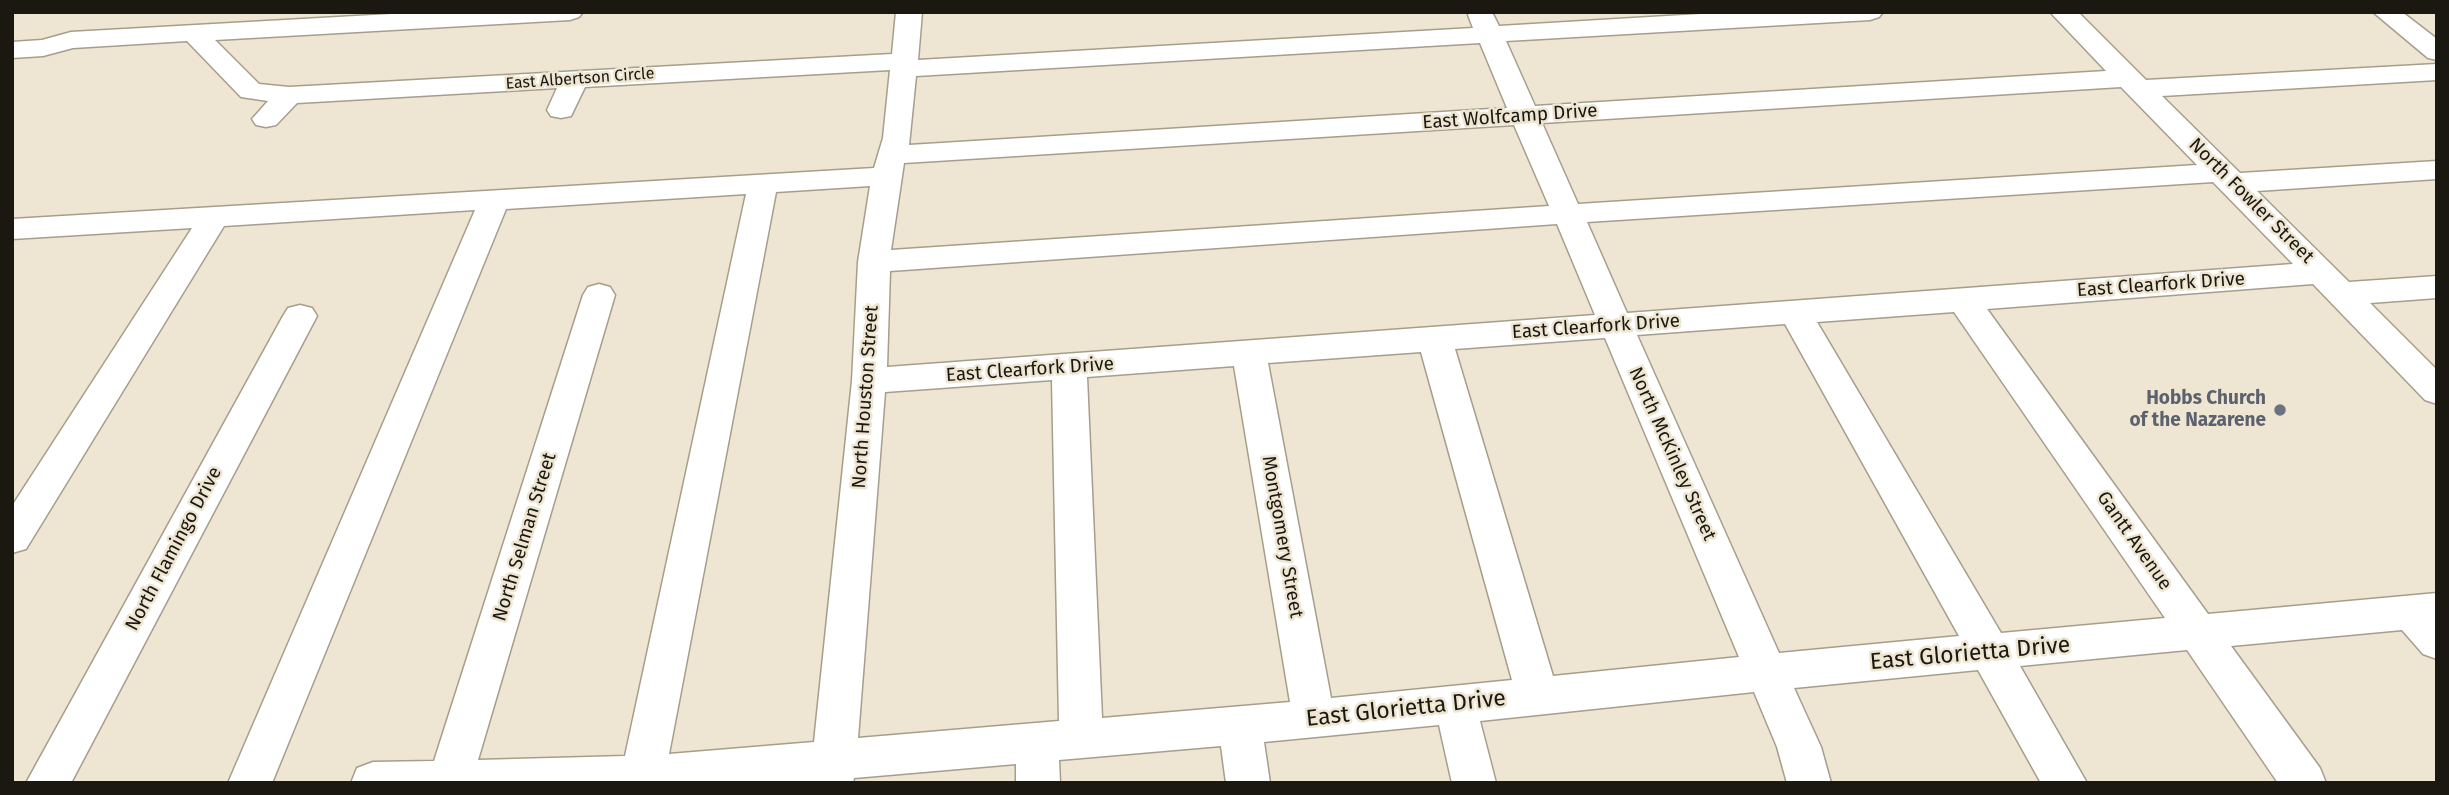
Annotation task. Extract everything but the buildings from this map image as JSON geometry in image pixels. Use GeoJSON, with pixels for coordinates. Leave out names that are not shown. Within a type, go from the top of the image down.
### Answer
{"type":"FeatureCollection","features":[{"type":"Feature","properties":{"kind":"street"},"geometry":{"type":"LineString","coordinates":[[12,50],[43,48],[71,40],[570,12]]}},
{"type":"Feature","properties":{"kind":"street","name":"North Houston Street"},"geometry":{"type":"LineString","coordinates":[[833,771],[869,381],[874,262],[888,166],[897,138],[909,12]]}},
{"type":"Feature","properties":{"kind":"street","name":"East Albertson Circle"},"geometry":{"type":"LineString","coordinates":[[194,33],[251,91],[289,95],[905,65],[1484,23],[1870,12]]}},
{"type":"Feature","properties":{"kind":"street","name":"North Fowler Street"},"geometry":{"type":"LineString","coordinates":[[2063,12],[2437,391]]}},
{"type":"Feature","properties":{"kind":"street"},"geometry":{"type":"LineString","coordinates":[[2386,12],[2437,52]]}},
{"type":"Feature","properties":{"kind":"street","name":"North McKinley Street"},"geometry":{"type":"LineString","coordinates":[[1484,23],[1800,747],[1809,783]]}},
{"type":"Feature","properties":{"kind":"street","name":"East Wolfcamp Drive"},"geometry":{"type":"LineString","coordinates":[[12,229],[763,184],[888,166],[1526,116],[2135,84],[2437,72]]}},
{"type":"Feature","properties":{"kind":"street"},"geometry":{"type":"LineString","coordinates":[[561,110],[574,80]]}},
{"type":"Feature","properties":{"kind":"street"},"geometry":{"type":"LineString","coordinates":[[266,119],[289,95]]}},
{"type":"Feature","properties":{"kind":"street"},"geometry":{"type":"LineString","coordinates":[[874,262],[1567,214],[2228,178],[2437,170]]}},
{"type":"Feature","properties":{"kind":"street"},"geometry":{"type":"LineString","coordinates":[[643,775],[763,184]]}},
{"type":"Feature","properties":{"kind":"street"},"geometry":{"type":"LineString","coordinates":[[250,783],[495,199]]}},
{"type":"Feature","properties":{"kind":"street"},"geometry":{"type":"LineString","coordinates":[[12,538],[215,216]]}},
{"type":"Feature","properties":{"kind":"street","name":"East Clearfork Drive"},"geometry":{"type":"LineString","coordinates":[[869,381],[1249,355],[1963,300],[2332,284],[2437,287]]}},
{"type":"Feature","properties":{"kind":"street","name":"North Selman Street"},"geometry":{"type":"LineString","coordinates":[[450,780],[599,295]]}},
{"type":"Feature","properties":{"kind":"street","name":"Gantt Avenue"},"geometry":{"type":"LineString","coordinates":[[1963,300],[2304,783]]}},
{"type":"Feature","properties":{"kind":"street"},"geometry":{"type":"LineString","coordinates":[[1795,312],[2065,783]]}},
{"type":"Feature","properties":{"kind":"street","name":"North Flamingo Drive"},"geometry":{"type":"LineString","coordinates":[[48,783],[300,316]]}},
{"type":"Feature","properties":{"kind":"street"},"geometry":{"type":"LineString","coordinates":[[1436,340],[1538,696]]}},
{"type":"Feature","properties":{"kind":"street","name":"Montgomery Street"},"geometry":{"type":"LineString","coordinates":[[1249,355],[1314,719]]}},
{"type":"Feature","properties":{"kind":"street"},"geometry":{"type":"LineString","coordinates":[[1069,367],[1081,738]]}},
{"type":"Feature","properties":{"kind":"street","name":"East Glorietta Drive"},"geometry":{"type":"LineString","coordinates":[[373,783],[1038,763],[1081,738],[1314,719],[2198,632],[2428,622]]}},
{"type":"Feature","properties":{"kind":"street"},"geometry":{"type":"LineString","coordinates":[[1455,704],[1474,783]]}},
{"type":"Feature","properties":{"kind":"street"},"geometry":{"type":"LineString","coordinates":[[1240,724],[1248,783]]}},
{"type":"Feature","properties":{"kind":"place","name":"Hobbs Church of the Nazarene"},"geometry":{"type":"Point","coordinates":[2280,410]}}]}
